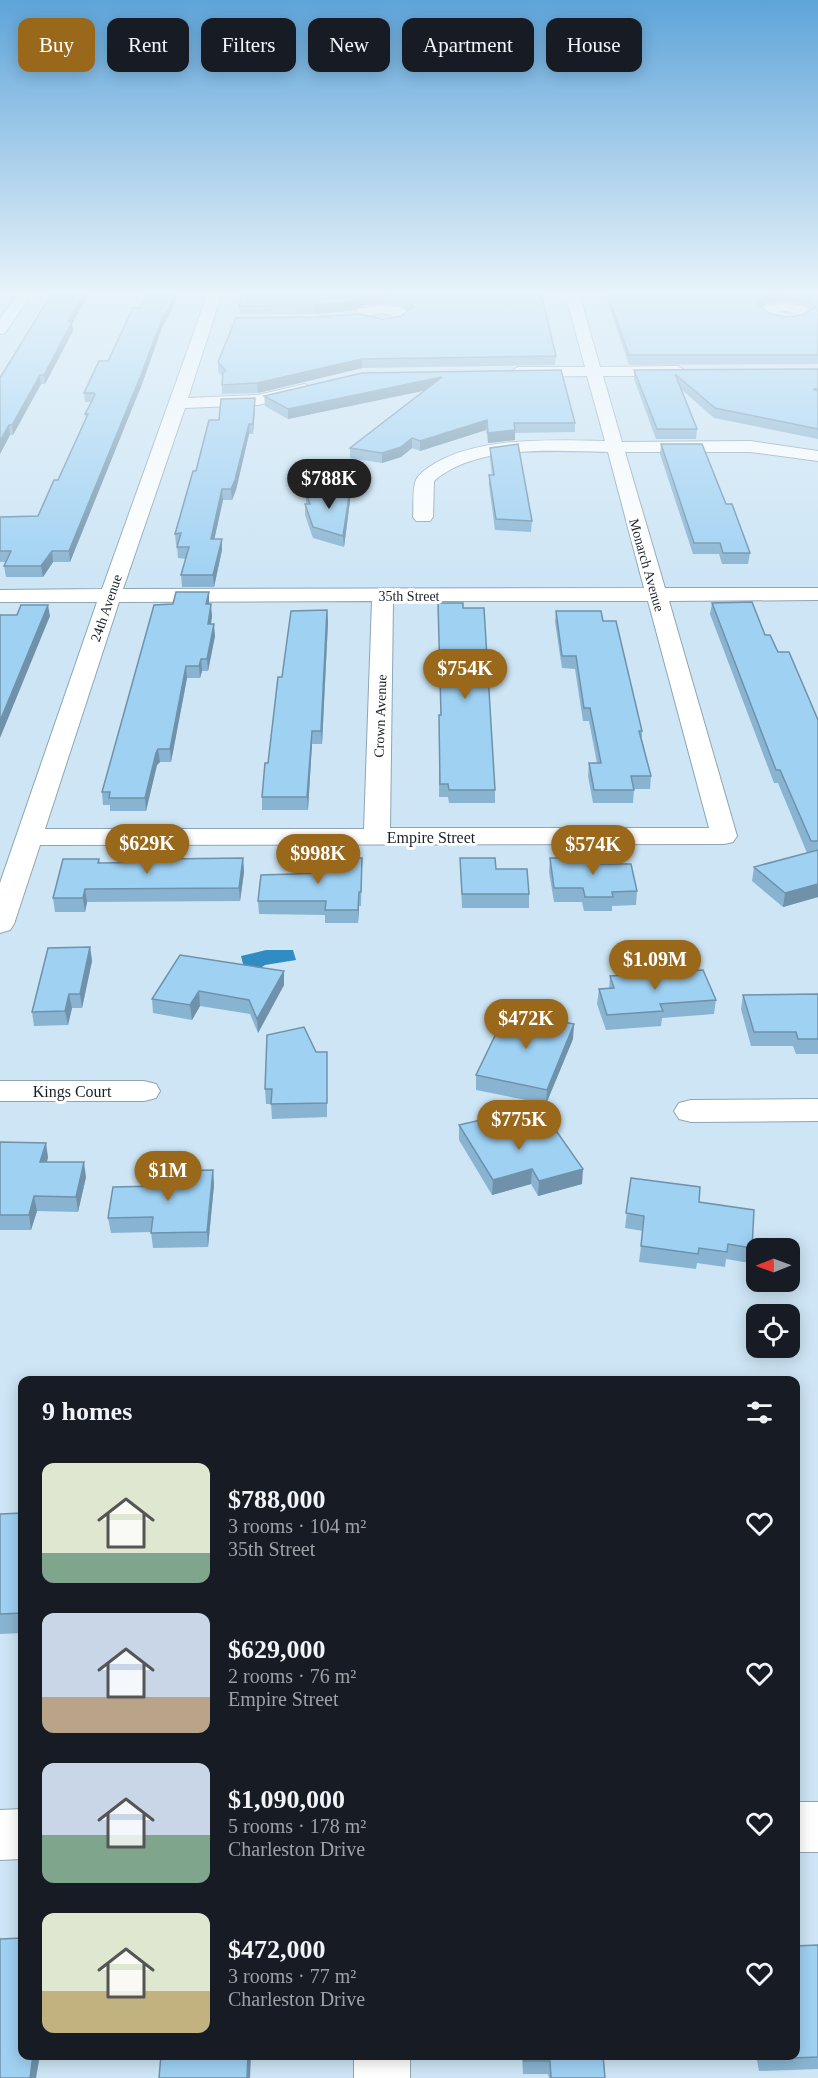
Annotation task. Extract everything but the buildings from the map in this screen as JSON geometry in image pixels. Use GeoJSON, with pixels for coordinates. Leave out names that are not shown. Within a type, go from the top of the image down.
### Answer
{"type":"FeatureCollection","features":[{"type":"Feature","properties":{"kind":"street","name":"24th Avenue"},"geometry":{"type":"LineString","coordinates":[[0,924],[110,596],[184,390]]}},
{"type":"Feature","properties":{"kind":"street"},"geometry":{"type":"LineString","coordinates":[[178,403],[258,400],[300,390]]}},
{"type":"Feature","properties":{"kind":"street","name":"Monarch Avenue"},"geometry":{"type":"LineString","coordinates":[[598,390],[724,836]]}},
{"type":"Feature","properties":{"kind":"street"},"geometry":{"type":"LineString","coordinates":[[423,517],[425,480],[437,468],[484,452],[525,447],[754,447],[818,456]]}},
{"type":"Feature","properties":{"kind":"street","name":"35th Street"},"geometry":{"type":"LineString","coordinates":[[0,596],[818,594]]}},
{"type":"Feature","properties":{"kind":"street","name":"Crown Avenue"},"geometry":{"type":"LineString","coordinates":[[377,837],[383,596]]}},
{"type":"Feature","properties":{"kind":"street","name":"Empire Street"},"geometry":{"type":"LineString","coordinates":[[30,837],[724,836]]}},
{"type":"Feature","properties":{"kind":"street","name":"Kings Court"},"geometry":{"type":"LineString","coordinates":[[0,1092],[144,1091]]}},
{"type":"Feature","properties":{"kind":"street"},"geometry":{"type":"LineString","coordinates":[[691,1111],[818,1110]]}},
{"type":"Feature","properties":{"kind":"street"},"geometry":{"type":"LineString","coordinates":[[800,1827],[818,1827]]}},
{"type":"Feature","properties":{"kind":"street"},"geometry":{"type":"LineString","coordinates":[[0,1835],[18,1834]]}},
{"type":"Feature","properties":{"kind":"street"},"geometry":{"type":"LineString","coordinates":[[382,2060],[382,2078]]}},
{"type":"Feature","properties":{"kind":"water"},"geometry":{"type":"Polygon","coordinates":[[[266,950],[293,950],[296,960],[265,965],[256,971],[244,968],[241,956],[266,950]]]}}]}
